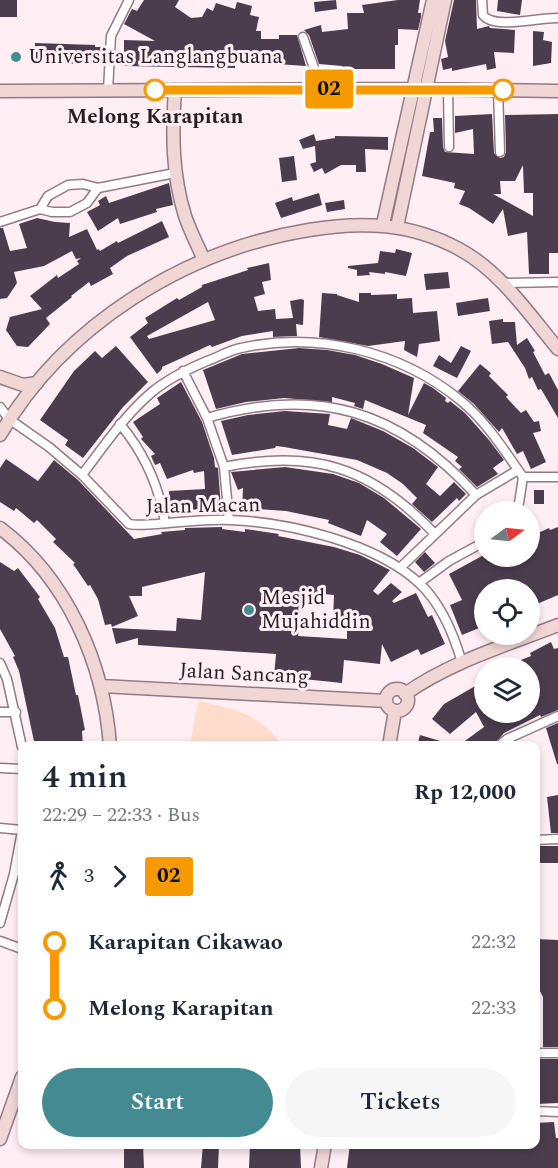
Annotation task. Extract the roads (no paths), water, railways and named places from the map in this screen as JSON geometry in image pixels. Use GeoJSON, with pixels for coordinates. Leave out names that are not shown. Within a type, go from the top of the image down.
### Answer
{"type":"FeatureCollection","features":[{"type":"Feature","properties":{"kind":"street"},"geometry":{"type":"LineString","coordinates":[[108,90],[111,36],[129,0]]}},
{"type":"Feature","properties":{"kind":"street"},"geometry":{"type":"LineString","coordinates":[[383,224],[433,0]]}},
{"type":"Feature","properties":{"kind":"street"},"geometry":{"type":"LineString","coordinates":[[397,227],[445,0]]}},
{"type":"Feature","properties":{"kind":"street"},"geometry":{"type":"LineString","coordinates":[[482,0],[483,15],[489,20],[522,23],[558,18]]}},
{"type":"Feature","properties":{"kind":"street"},"geometry":{"type":"LineString","coordinates":[[303,37],[314,68],[316,89]]}},
{"type":"Feature","properties":{"kind":"street"},"geometry":{"type":"LineString","coordinates":[[0,91],[316,89],[558,91]]}},
{"type":"Feature","properties":{"kind":"street"},"geometry":{"type":"LineString","coordinates":[[175,90],[172,132],[175,173],[186,218],[204,260]]}},
{"type":"Feature","properties":{"kind":"street"},"geometry":{"type":"LineString","coordinates":[[448,90],[449,147]]}},
{"type":"Feature","properties":{"kind":"street"},"geometry":{"type":"LineString","coordinates":[[498,90],[500,152]]}},
{"type":"Feature","properties":{"kind":"street"},"geometry":{"type":"LineString","coordinates":[[40,209],[48,196],[68,185],[83,184],[98,188],[175,173]]}},
{"type":"Feature","properties":{"kind":"street"},"geometry":{"type":"LineString","coordinates":[[0,222],[40,209],[52,213],[70,212],[87,203],[98,188]]}},
{"type":"Feature","properties":{"kind":"street"},"geometry":{"type":"LineString","coordinates":[[0,435],[9,419],[37,383],[83,337],[140,293],[204,260],[246,244],[289,233],[333,226],[383,224],[424,234],[461,250],[483,265],[502,283],[558,349]]}},
{"type":"Feature","properties":{"kind":"street"},"geometry":{"type":"LineString","coordinates":[[502,283],[558,282]]}},
{"type":"Feature","properties":{"kind":"street"},"geometry":{"type":"LineString","coordinates":[[82,475],[120,424],[153,391],[183,371],[238,348],[286,342],[341,346],[381,357],[423,375],[460,400],[478,416],[521,474],[519,501]]}},
{"type":"Feature","properties":{"kind":"street"},"geometry":{"type":"LineString","coordinates":[[183,371],[207,418],[224,467],[229,520]]}},
{"type":"Feature","properties":{"kind":"street"},"geometry":{"type":"LineString","coordinates":[[0,377],[23,385],[37,383]]}},
{"type":"Feature","properties":{"kind":"street"},"geometry":{"type":"LineString","coordinates":[[207,418],[239,409],[272,404],[305,404],[369,418],[400,431],[428,449],[453,470],[476,495]]}},
{"type":"Feature","properties":{"kind":"street","name":"Jalan Macan"},"geometry":{"type":"LineString","coordinates":[[0,407],[9,419],[49,447],[82,475],[129,524],[229,520],[277,524],[317,534],[368,552],[400,568],[434,600],[462,663]]}},
{"type":"Feature","properties":{"kind":"street"},"geometry":{"type":"LineString","coordinates":[[120,424],[132,438],[151,470],[160,496],[165,523]]}},
{"type":"Feature","properties":{"kind":"street"},"geometry":{"type":"LineString","coordinates":[[224,467],[256,461],[290,459],[333,467],[355,474],[384,489],[411,509],[434,533]]}},
{"type":"Feature","properties":{"kind":"street"},"geometry":{"type":"LineString","coordinates":[[400,568],[476,495],[521,474],[533,477],[558,477]]}},
{"type":"Feature","properties":{"kind":"street"},"geometry":{"type":"LineString","coordinates":[[0,528],[20,544],[44,569],[72,610],[92,656],[101,686],[109,741]]}},
{"type":"Feature","properties":{"kind":"street"},"geometry":{"type":"LineString","coordinates":[[419,584],[448,561],[474,547]]}},
{"type":"Feature","properties":{"kind":"street"},"geometry":{"type":"LineString","coordinates":[[389,741],[390,706],[387,695],[393,690],[399,690],[405,694],[430,678],[462,663],[558,625]]}},
{"type":"Feature","properties":{"kind":"street"},"geometry":{"type":"LineString","coordinates":[[0,663],[8,679],[21,741]]}},
{"type":"Feature","properties":{"kind":"street","name":"Jalan Sancang"},"geometry":{"type":"LineString","coordinates":[[101,686],[390,706]]}},
{"type":"Feature","properties":{"kind":"street"},"geometry":{"type":"LineString","coordinates":[[0,712],[16,712]]}},
{"type":"Feature","properties":{"kind":"street"},"geometry":{"type":"LineString","coordinates":[[505,741],[558,716]]}},
{"type":"Feature","properties":{"kind":"street"},"geometry":{"type":"LineString","coordinates":[[0,768],[18,769]]}},
{"type":"Feature","properties":{"kind":"street"},"geometry":{"type":"LineString","coordinates":[[0,828],[18,830]]}},
{"type":"Feature","properties":{"kind":"street"},"geometry":{"type":"LineString","coordinates":[[540,840],[558,839]]}},
{"type":"Feature","properties":{"kind":"street"},"geometry":{"type":"LineString","coordinates":[[0,923],[18,852]]}},
{"type":"Feature","properties":{"kind":"street"},"geometry":{"type":"LineString","coordinates":[[0,941],[18,948]]}},
{"type":"Feature","properties":{"kind":"street"},"geometry":{"type":"LineString","coordinates":[[540,1053],[558,1053]]}},
{"type":"Feature","properties":{"kind":"street"},"geometry":{"type":"LineString","coordinates":[[0,1139],[18,1088]]}},
{"type":"Feature","properties":{"kind":"street"},"geometry":{"type":"LineString","coordinates":[[540,1112],[558,1112]]}},
{"type":"Feature","properties":{"kind":"street"},"geometry":{"type":"LineString","coordinates":[[321,1168],[324,1149]]}},
{"type":"Feature","properties":{"kind":"place","name":"Universitas Langlangbuana"},"geometry":{"type":"Point","coordinates":[16,57]}},
{"type":"Feature","properties":{"kind":"place","name":"Melong Karapitan"},"geometry":{"type":"Point","coordinates":[155,90]}},
{"type":"Feature","properties":{"kind":"place","name":"Mesjid Mujahiddin"},"geometry":{"type":"Point","coordinates":[249,610]}}]}
